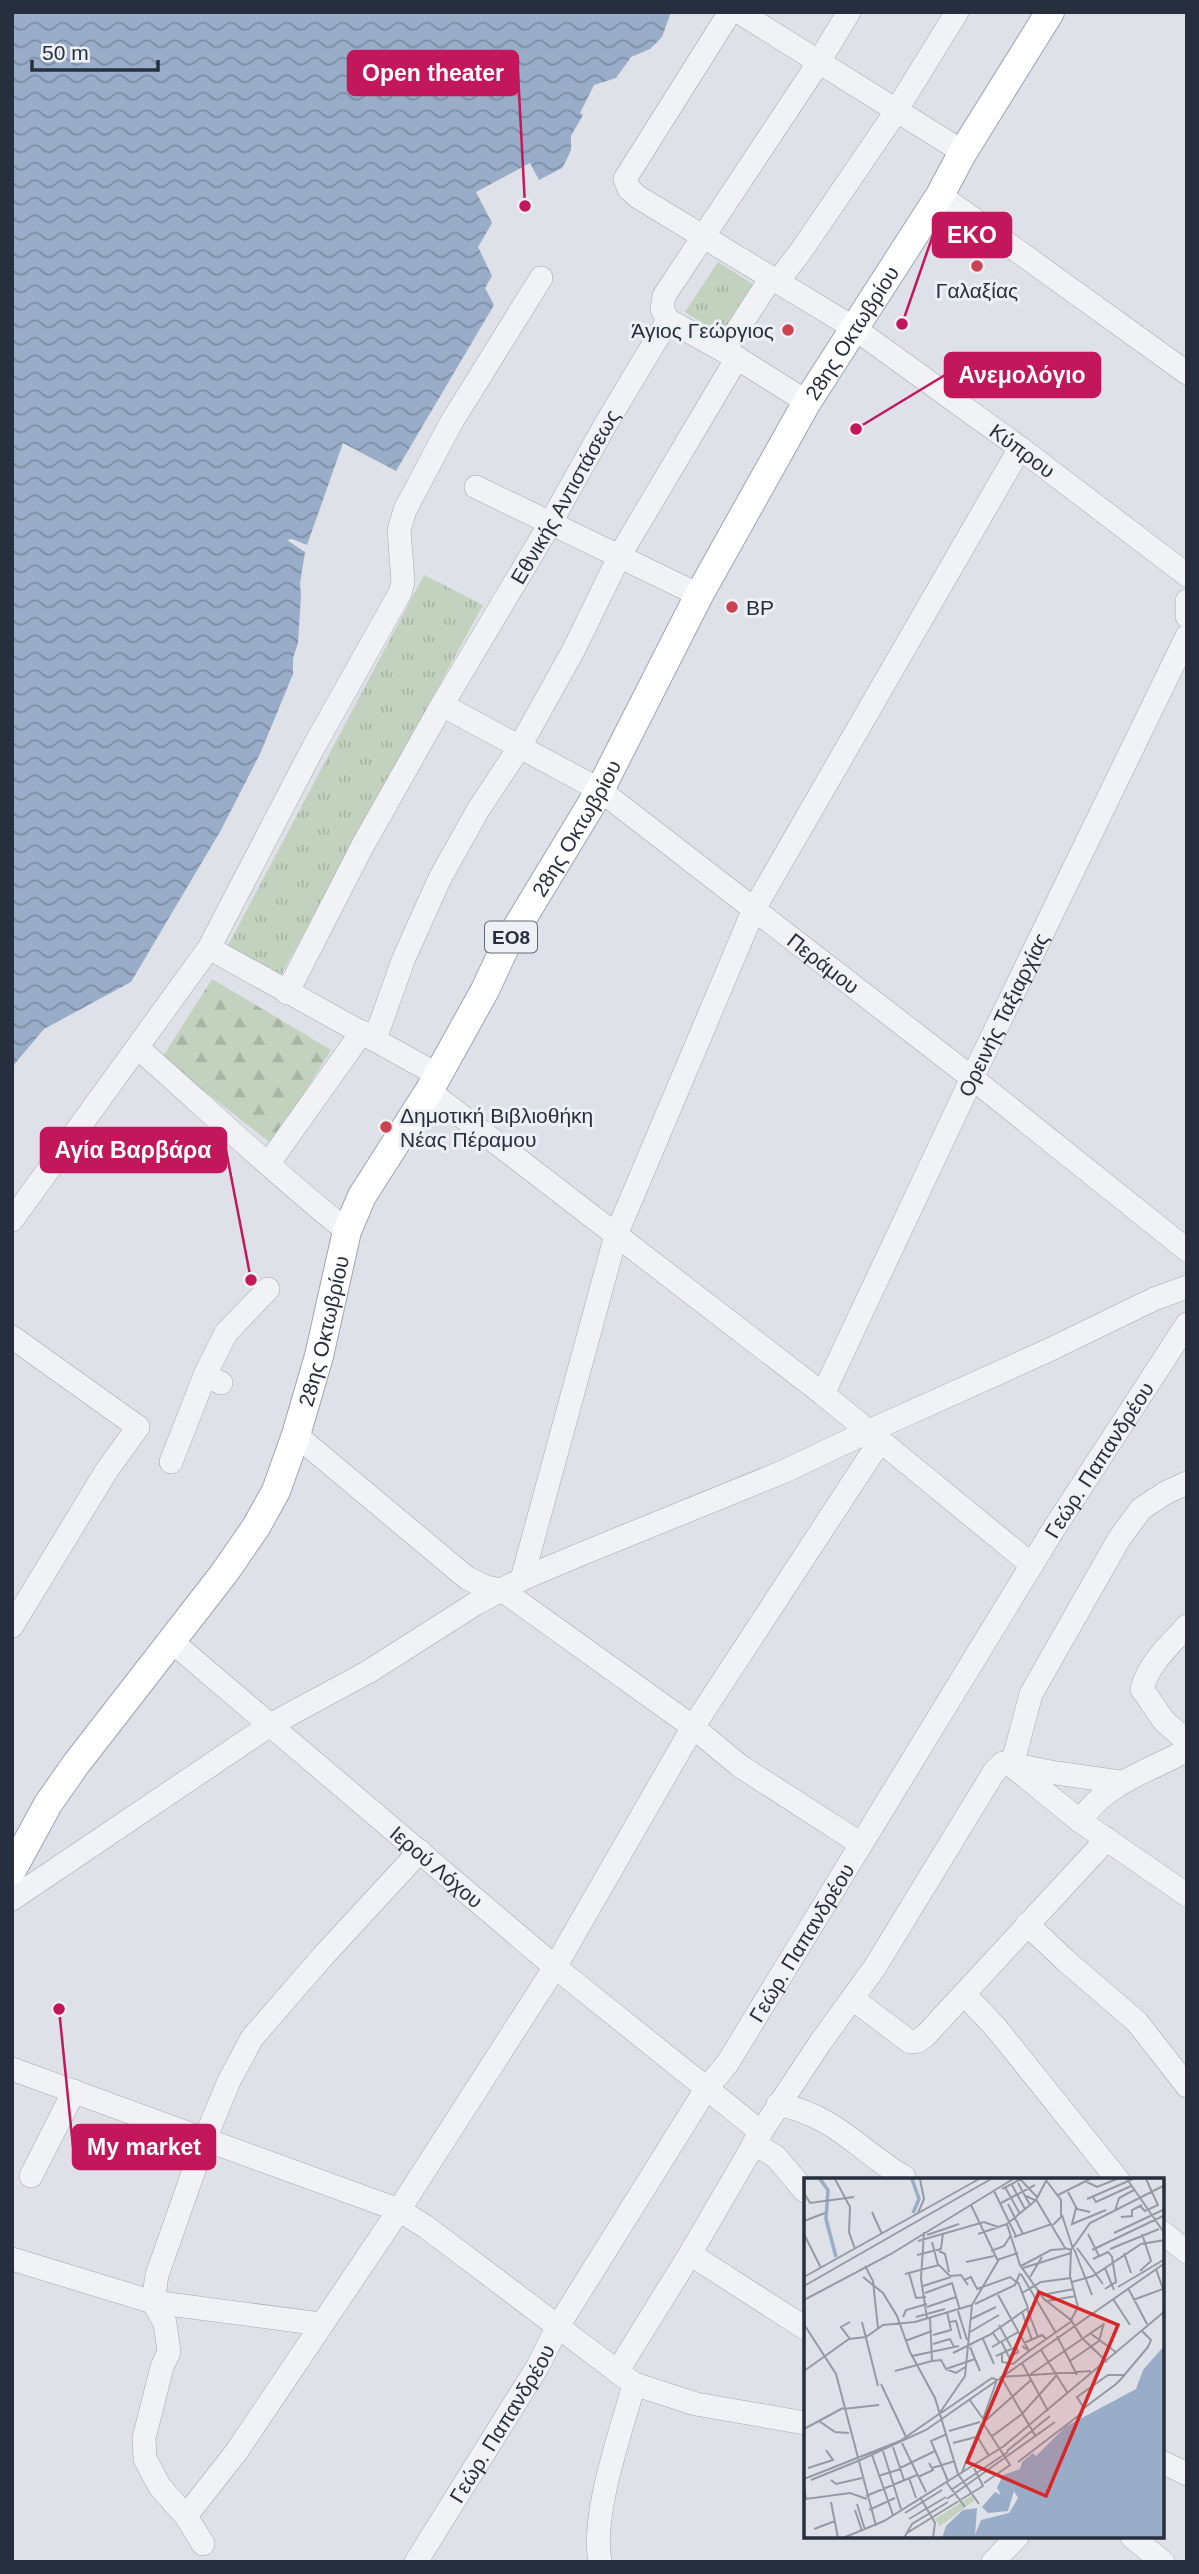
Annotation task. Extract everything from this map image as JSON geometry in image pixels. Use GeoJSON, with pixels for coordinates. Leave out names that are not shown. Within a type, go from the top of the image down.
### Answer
{"type":"FeatureCollection","features":[{"type":"Feature","properties":{"kind":"main road","name":"28ης Οκτωβρίου"},"geometry":{"type":"LineString","coordinates":[[12,1870],[48,1804],[76,1764],[225,1572],[256,1527],[276,1491],[296,1435],[319,1356],[347,1231],[362,1196],[434,1083],[485,990],[505,947],[600,790],[699,595],[807,402],[940,195],[963,152],[1050,12]]}},
{"type":"Feature","properties":{"kind":"street","name":"Κύπρου"},"geometry":{"type":"LineString","coordinates":[[730,12],[625,179],[629,189],[854,328],[1020,448],[1187,575]]}},
{"type":"Feature","properties":{"kind":"street"},"geometry":{"type":"LineString","coordinates":[[739,12],[963,152]]}},
{"type":"Feature","properties":{"kind":"street","name":"Εθνικής Αντιστάσεως"},"geometry":{"type":"LineString","coordinates":[[288,993],[363,845],[442,705],[668,320],[662,309],[664,296],[849,12]]}},
{"type":"Feature","properties":{"kind":"street"},"geometry":{"type":"LineString","coordinates":[[269,1163],[369,1035],[440,878],[478,810],[519,748],[573,651],[620,555],[771,278],[782,276],[790,268],[897,109],[957,12]]}},
{"type":"Feature","properties":{"kind":"street"},"geometry":{"type":"LineString","coordinates":[[940,195],[1187,373]]}},
{"type":"Feature","properties":{"kind":"street"},"geometry":{"type":"LineString","coordinates":[[12,1220],[209,948],[313,748],[400,593],[402,582],[399,530],[405,510],[451,423],[541,278]]}},
{"type":"Feature","properties":{"kind":"street"},"geometry":{"type":"LineString","coordinates":[[668,320],[807,402]]}},
{"type":"Feature","properties":{"kind":"street"},"geometry":{"type":"LineString","coordinates":[[512,1585],[615,1235],[754,908],[1020,448]]}},
{"type":"Feature","properties":{"kind":"street"},"geometry":{"type":"LineString","coordinates":[[476,487],[699,595]]}},
{"type":"Feature","properties":{"kind":"street"},"geometry":{"type":"LineString","coordinates":[[1187,601],[1187,616]]}},
{"type":"Feature","properties":{"kind":"street","name":"Ορεινής Ταξιαρχίας"},"geometry":{"type":"LineString","coordinates":[[823,1394],[972,1078],[1187,636]]}},
{"type":"Feature","properties":{"kind":"street","name":"Περάμου"},"geometry":{"type":"LineString","coordinates":[[442,705],[600,790],[972,1078],[1187,1250]]}},
{"type":"Feature","properties":{"kind":"street"},"geometry":{"type":"LineString","coordinates":[[209,948],[369,1035],[434,1083],[615,1235],[823,1394],[1032,1565]]}},
{"type":"Feature","properties":{"kind":"street"},"geometry":{"type":"LineString","coordinates":[[138,1048],[298,1191],[347,1231]]}},
{"type":"Feature","properties":{"kind":"street"},"geometry":{"type":"LineString","coordinates":[[12,1899],[270,1725],[368,1672],[475,1604],[512,1585],[874,1436],[1154,1299],[1187,1287]]}},
{"type":"Feature","properties":{"kind":"street"},"geometry":{"type":"LineString","coordinates":[[171,1462],[213,1379],[226,1333],[268,1289]]}},
{"type":"Feature","properties":{"kind":"street","name":"Γεώρ. Παπανδρέου"},"geometry":{"type":"LineString","coordinates":[[416,2562],[538,2366],[557,2328],[706,2090],[727,2064],[1032,1565],[1187,1324]]}},
{"type":"Feature","properties":{"kind":"street"},"geometry":{"type":"LineString","coordinates":[[12,1337],[138,1427],[92,1493],[12,1626]]}},
{"type":"Feature","properties":{"kind":"street"},"geometry":{"type":"LineString","coordinates":[[296,1435],[467,1578],[486,1587],[512,1585],[740,1766],[861,1843]]}},
{"type":"Feature","properties":{"kind":"street"},"geometry":{"type":"LineString","coordinates":[[186,2516],[237,2451],[399,2210],[555,1967],[693,1727],[874,1436]]}},
{"type":"Feature","properties":{"kind":"street"},"geometry":{"type":"LineString","coordinates":[[1010,1764],[1031,1694],[1119,1539],[1141,1509],[1165,1493],[1187,1483]]}},
{"type":"Feature","properties":{"kind":"street"},"geometry":{"type":"LineString","coordinates":[[1187,1626],[1151,1667],[1142,1689],[1164,1721],[1187,1741]]}},
{"type":"Feature","properties":{"kind":"street","name":"Ιερού Λόχου"},"geometry":{"type":"LineString","coordinates":[[170,1640],[555,1967],[706,2090],[776,2157],[804,2190]]}},
{"type":"Feature","properties":{"kind":"street"},"geometry":{"type":"LineString","coordinates":[[1080,1821],[1097,1799],[1120,1782],[1155,1768],[1187,1750]]}},
{"type":"Feature","properties":{"kind":"street"},"geometry":{"type":"LineString","coordinates":[[600,2562],[597,2550],[626,2378],[690,2254],[757,2138],[853,1999],[926,1886],[994,1772],[1003,1763],[1120,1782]]}},
{"type":"Feature","properties":{"kind":"street"},"geometry":{"type":"LineString","coordinates":[[1010,1764],[1080,1821],[1187,1895]]}},
{"type":"Feature","properties":{"kind":"street"},"geometry":{"type":"LineString","coordinates":[[853,1999],[910,2042],[918,2041],[1107,1839]]}},
{"type":"Feature","properties":{"kind":"street"},"geometry":{"type":"LineString","coordinates":[[203,2544],[186,2516],[160,2487],[145,2459],[144,2438],[162,2367],[169,2352],[165,2323],[153,2302],[157,2275],[205,2139],[229,2081],[252,2038],[420,1850]]}},
{"type":"Feature","properties":{"kind":"street"},"geometry":{"type":"LineString","coordinates":[[1027,1924],[1137,2022],[1187,2086]]}},
{"type":"Feature","properties":{"kind":"street"},"geometry":{"type":"LineString","coordinates":[[964,1994],[997,2029],[1116,2178]]}},
{"type":"Feature","properties":{"kind":"street"},"geometry":{"type":"LineString","coordinates":[[12,2069],[399,2210],[426,2227],[626,2378],[696,2404],[804,2423]]}},
{"type":"Feature","properties":{"kind":"street"},"geometry":{"type":"LineString","coordinates":[[31,2176],[74,2091]]}},
{"type":"Feature","properties":{"kind":"street"},"geometry":{"type":"LineString","coordinates":[[778,2104],[802,2109],[829,2122],[884,2165],[904,2177]]}},
{"type":"Feature","properties":{"kind":"street"},"geometry":{"type":"LineString","coordinates":[[1164,2234],[1187,2252]]}},
{"type":"Feature","properties":{"kind":"street"},"geometry":{"type":"LineString","coordinates":[[690,2254],[804,2327]]}},
{"type":"Feature","properties":{"kind":"street"},"geometry":{"type":"LineString","coordinates":[[12,2259],[153,2302],[321,2324]]}},
{"type":"Feature","properties":{"kind":"street"},"geometry":{"type":"LineString","coordinates":[[1164,2463],[1187,2474]]}},
{"type":"Feature","properties":{"kind":"street"},"geometry":{"type":"LineString","coordinates":[[993,2562],[1015,2539]]}},
{"type":"Feature","properties":{"kind":"green space"},"geometry":{"type":"Polygon","coordinates":[[[718,262],[759,288],[726,338],[685,312],[718,262]]]}},
{"type":"Feature","properties":{"kind":"green space"},"geometry":{"type":"Polygon","coordinates":[[[424,575],[483,605],[279,979],[225,951],[424,575]]]}},
{"type":"Feature","properties":{"kind":"green space"},"geometry":{"type":"Polygon","coordinates":[[[212,979],[331,1050],[272,1144],[162,1058],[212,979]]]}},
{"type":"Feature","properties":{"kind":"water"},"geometry":{"type":"Polygon","coordinates":[[[12,12],[671,12],[662,37],[650,49],[631,57],[616,78],[594,85],[580,113],[583,115],[571,136],[571,150],[562,168],[539,180],[530,163],[476,192],[492,223],[478,247],[492,276],[485,288],[494,305],[396,471],[343,443],[307,545],[292,539],[287,540],[305,552],[293,674],[260,754],[221,830],[131,982],[44,1029],[12,1067],[12,12]]]}},
{"type":"Feature","properties":{"kind":"place","name":"Open theater"},"geometry":{"type":"Point","coordinates":[525,206]}},
{"type":"Feature","properties":{"kind":"place","name":"Γαλαξίας"},"geometry":{"type":"Point","coordinates":[977,266]}},
{"type":"Feature","properties":{"kind":"place","name":"EKO"},"geometry":{"type":"Point","coordinates":[902,324]}},
{"type":"Feature","properties":{"kind":"place","name":"Άγιος Γεώργιος"},"geometry":{"type":"Point","coordinates":[788,330]}},
{"type":"Feature","properties":{"kind":"place","name":"Ανεμολόγιο"},"geometry":{"type":"Point","coordinates":[856,429]}},
{"type":"Feature","properties":{"kind":"place","name":"BP"},"geometry":{"type":"Point","coordinates":[732,607]}},
{"type":"Feature","properties":{"kind":"place","name":"Δημοτική Βιβλιοθήκη Νέας Πέραμου"},"geometry":{"type":"Point","coordinates":[386,1127]}},
{"type":"Feature","properties":{"kind":"place","name":"Αγία Βαρβάρα"},"geometry":{"type":"Point","coordinates":[251,1280]}},
{"type":"Feature","properties":{"kind":"place","name":"My market"},"geometry":{"type":"Point","coordinates":[59,2009]}}]}
